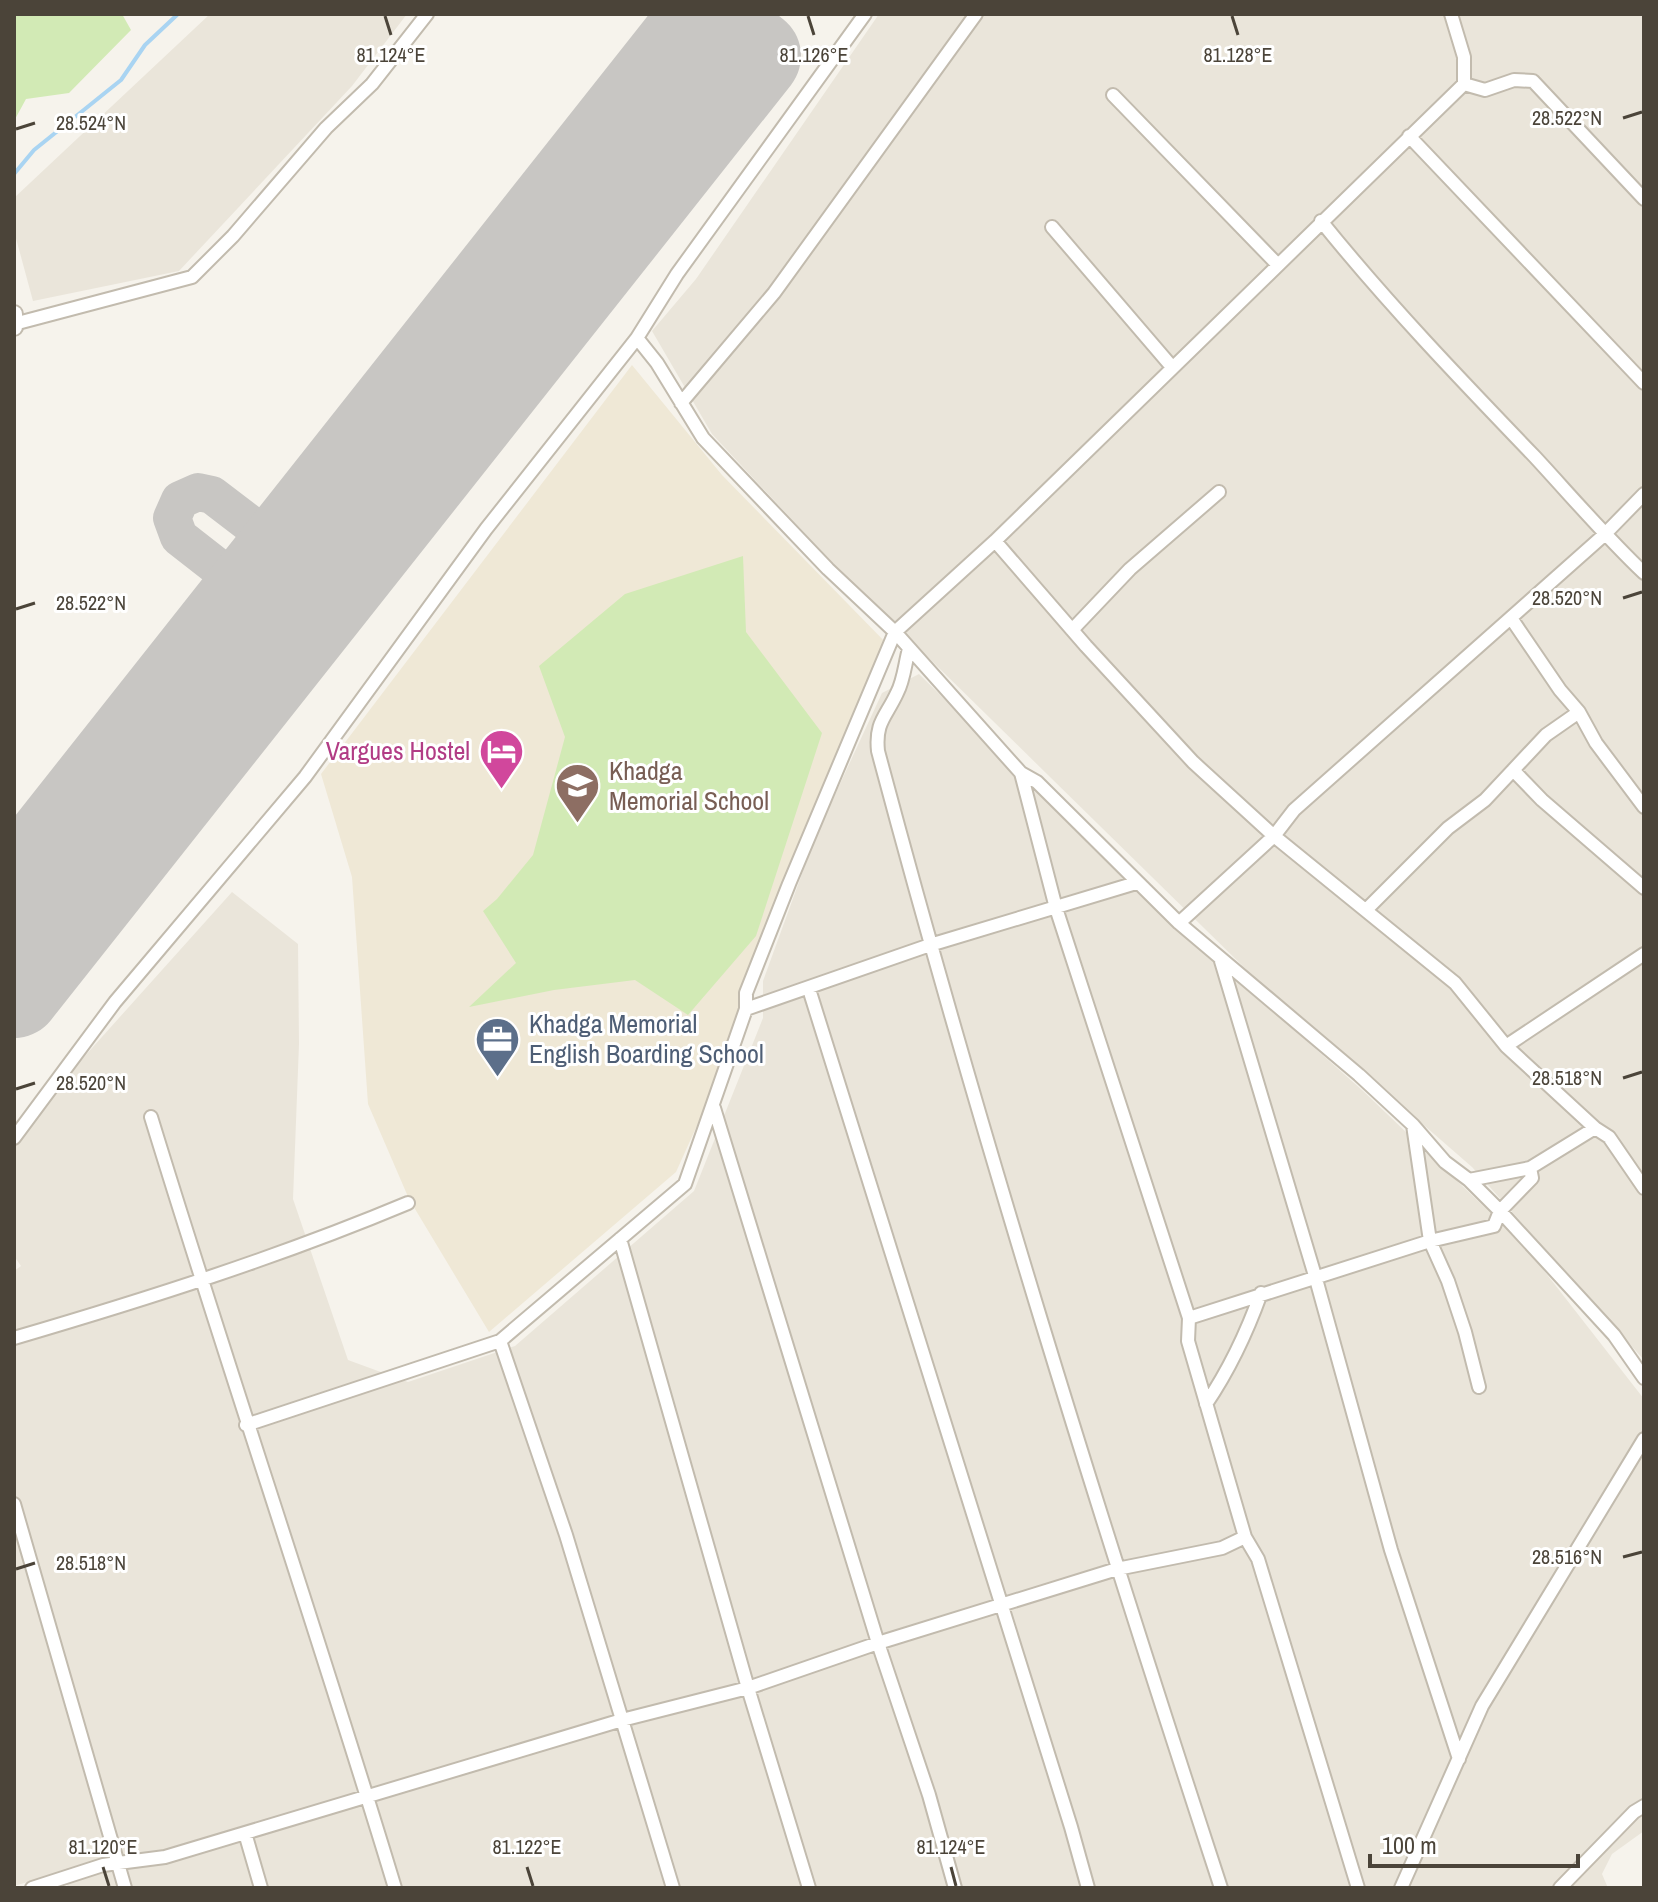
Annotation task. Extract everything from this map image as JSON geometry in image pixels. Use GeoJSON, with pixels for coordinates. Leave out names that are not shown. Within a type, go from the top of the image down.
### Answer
{"type":"FeatureCollection","features":[{"type":"Feature","properties":{"kind":"street"},"geometry":{"type":"LineString","coordinates":[[14,314],[14,325],[192,277],[233,236],[326,128],[372,84],[427,14]]}},
{"type":"Feature","properties":{"kind":"street"},"geometry":{"type":"LineString","coordinates":[[14,1138],[115,1002],[305,777],[486,529],[637,338],[677,274],[865,14]]}},
{"type":"Feature","properties":{"kind":"street"},"geometry":{"type":"LineString","coordinates":[[681,403],[774,293],[976,14]]}},
{"type":"Feature","properties":{"kind":"street"},"geometry":{"type":"LineString","coordinates":[[246,1425],[500,1341],[685,1184],[746,1009],[746,993],[783,897],[895,632],[995,541],[1464,84],[1464,57],[1451,14]]}},
{"type":"Feature","properties":{"kind":"street"},"geometry":{"type":"LineString","coordinates":[[1464,84],[1485,90],[1514,80],[1533,81],[1644,199]]}},
{"type":"Feature","properties":{"kind":"street"},"geometry":{"type":"LineString","coordinates":[[1113,95],[1277,264]]}},
{"type":"Feature","properties":{"kind":"street"},"geometry":{"type":"LineString","coordinates":[[1409,136],[1644,383]]}},
{"type":"Feature","properties":{"kind":"street"},"geometry":{"type":"LineString","coordinates":[[1321,221],[1363,274],[1604,535],[1644,573]]}},
{"type":"Feature","properties":{"kind":"street"},"geometry":{"type":"LineString","coordinates":[[1052,227],[1172,367]]}},
{"type":"Feature","properties":{"kind":"street"},"geometry":{"type":"LineString","coordinates":[[637,338],[703,438],[828,569],[895,632],[1021,773],[1037,782],[1136,883],[1221,961],[1359,1075],[1413,1125],[1445,1162],[1469,1180],[1500,1211],[1614,1335],[1644,1378]]}},
{"type":"Feature","properties":{"kind":"street"},"geometry":{"type":"LineString","coordinates":[[1072,630],[1130,569],[1219,492]]}},
{"type":"Feature","properties":{"kind":"street"},"geometry":{"type":"LineString","coordinates":[[1179,923],[1274,836],[1294,810],[1604,535],[1644,494]]}},
{"type":"Feature","properties":{"kind":"street"},"geometry":{"type":"LineString","coordinates":[[995,541],[1193,762],[1274,836],[1455,983],[1506,1046],[1595,1128],[1609,1137],[1644,1188]]}},
{"type":"Feature","properties":{"kind":"street"},"geometry":{"type":"LineString","coordinates":[[1511,618],[1560,690],[1579,712],[1596,743],[1644,807]]}},
{"type":"Feature","properties":{"kind":"street"},"geometry":{"type":"LineString","coordinates":[[909,649],[898,691],[881,718],[876,736],[878,751],[930,945],[1117,1569],[1221,1888]]}},
{"type":"Feature","properties":{"kind":"street"},"geometry":{"type":"LineString","coordinates":[[1366,910],[1448,828],[1485,800],[1546,735],[1579,712]]}},
{"type":"Feature","properties":{"kind":"street"},"geometry":{"type":"LineString","coordinates":[[1513,770],[1542,800],[1644,888]]}},
{"type":"Feature","properties":{"kind":"street"},"geometry":{"type":"LineString","coordinates":[[1021,773],[1056,908],[1189,1318],[1188,1341],[1245,1537],[1258,1559],[1358,1888]]}},
{"type":"Feature","properties":{"kind":"street"},"geometry":{"type":"LineString","coordinates":[[746,1009],[930,945],[1136,883]]}},
{"type":"Feature","properties":{"kind":"street"},"geometry":{"type":"LineString","coordinates":[[1506,1046],[1644,954]]}},
{"type":"Feature","properties":{"kind":"street"},"geometry":{"type":"LineString","coordinates":[[1221,961],[1316,1279],[1391,1550],[1459,1759]]}},
{"type":"Feature","properties":{"kind":"street"},"geometry":{"type":"LineString","coordinates":[[809,989],[1088,1888]]}},
{"type":"Feature","properties":{"kind":"street"},"geometry":{"type":"LineString","coordinates":[[714,1108],[878,1643],[929,1795],[955,1888]]}},
{"type":"Feature","properties":{"kind":"street"},"geometry":{"type":"LineString","coordinates":[[151,1117],[395,1888]]}},
{"type":"Feature","properties":{"kind":"street"},"geometry":{"type":"LineString","coordinates":[[1413,1125],[1430,1241],[1448,1281],[1479,1387]]}},
{"type":"Feature","properties":{"kind":"street"},"geometry":{"type":"LineString","coordinates":[[1469,1180],[1530,1168],[1595,1128]]}},
{"type":"Feature","properties":{"kind":"street"},"geometry":{"type":"LineString","coordinates":[[1189,1318],[1430,1241],[1494,1226],[1500,1211],[1532,1178],[1530,1168]]}},
{"type":"Feature","properties":{"kind":"street"},"geometry":{"type":"LineString","coordinates":[[14,1338],[201,1281],[347,1229],[408,1203]]}},
{"type":"Feature","properties":{"kind":"street"},"geometry":{"type":"LineString","coordinates":[[620,1239],[748,1688],[809,1888]]}},
{"type":"Feature","properties":{"kind":"street"},"geometry":{"type":"LineString","coordinates":[[1206,1404],[1223,1380],[1261,1293]]}},
{"type":"Feature","properties":{"kind":"street"},"geometry":{"type":"LineString","coordinates":[[500,1341],[566,1535],[673,1888]]}},
{"type":"Feature","properties":{"kind":"street"},"geometry":{"type":"LineString","coordinates":[[1401,1888],[1482,1706],[1644,1439]]}},
{"type":"Feature","properties":{"kind":"street"},"geometry":{"type":"LineString","coordinates":[[14,1504],[125,1888]]}},
{"type":"Feature","properties":{"kind":"street"},"geometry":{"type":"LineString","coordinates":[[32,1888],[103,1865],[165,1857],[622,1720],[748,1688],[878,1643],[1117,1569],[1222,1548],[1245,1537]]}},
{"type":"Feature","properties":{"kind":"street"},"geometry":{"type":"LineString","coordinates":[[1560,1888],[1634,1812],[1644,1806]]}},
{"type":"Feature","properties":{"kind":"street"},"geometry":{"type":"LineString","coordinates":[[245,1833],[261,1888]]}},
{"type":"Feature","properties":{"kind":"shaded area"},"geometry":{"type":"Polygon","coordinates":[[[210,14],[407,14],[352,86],[179,271],[33,301],[14,231],[14,198],[210,14]]]}},
{"type":"Feature","properties":{"kind":"shaded area"},"geometry":{"type":"Polygon","coordinates":[[[879,14],[1644,14],[1644,1360],[1472,1167],[1257,980],[840,571],[712,434],[652,331],[696,279],[879,14]]]}},
{"type":"Feature","properties":{"kind":"shaded area","name":"Khadga Memorial School"},"geometry":{"type":"Polygon","coordinates":[[[632,365],[722,475],[892,649],[676,1172],[489,1332],[409,1199],[368,1104],[352,877],[321,774],[632,365]]]}},
{"type":"Feature","properties":{"kind":"shaded area"},"geometry":{"type":"Polygon","coordinates":[[[919,674],[1160,911],[1362,1090],[1524,1245],[1644,1399],[1644,1831],[1612,1854],[1602,1874],[1608,1888],[69,1888],[59,1873],[14,1886],[14,1271],[21,1266],[14,1256],[14,1135],[232,892],[298,944],[299,1044],[293,1199],[348,1360],[408,1382],[515,1346],[694,1191],[763,1018],[763,981],[815,838],[882,693],[919,674]]]}},
{"type":"Feature","properties":{"kind":"green space"},"geometry":{"type":"Polygon","coordinates":[[[14,14],[122,14],[131,30],[69,93],[26,99],[14,121],[14,14]]]}},
{"type":"Feature","properties":{"kind":"green space"},"geometry":{"type":"Polygon","coordinates":[[[743,556],[746,632],[822,733],[756,936],[688,1015],[635,980],[554,990],[469,1007],[516,963],[483,911],[497,899],[533,855],[565,737],[539,666],[625,594],[743,556]]]}},
{"type":"Feature","properties":{"kind":"waterway"},"geometry":{"type":"LineString","coordinates":[[14,174],[34,150],[121,80],[145,45],[178,14]]}},
{"type":"Feature","properties":{"kind":"taxiway"},"geometry":{"type":"LineString","coordinates":[[275,612],[179,537],[172,518],[180,500],[198,492],[212,495],[309,569]]}},
{"type":"Feature","properties":{"kind":"runway"},"geometry":{"type":"LineString","coordinates":[[14,893],[706,18],[754,56],[14,991]]}},
{"type":"Feature","properties":{"kind":"place","name":"Vargues Hostel"},"geometry":{"type":"Point","coordinates":[501,790]}},
{"type":"Feature","properties":{"kind":"place","name":"Khadga Memorial School"},"geometry":{"type":"Point","coordinates":[578,825]}},
{"type":"Feature","properties":{"kind":"place","name":"Khadga Memorial English Boarding School"},"geometry":{"type":"Point","coordinates":[498,1078]}}]}
